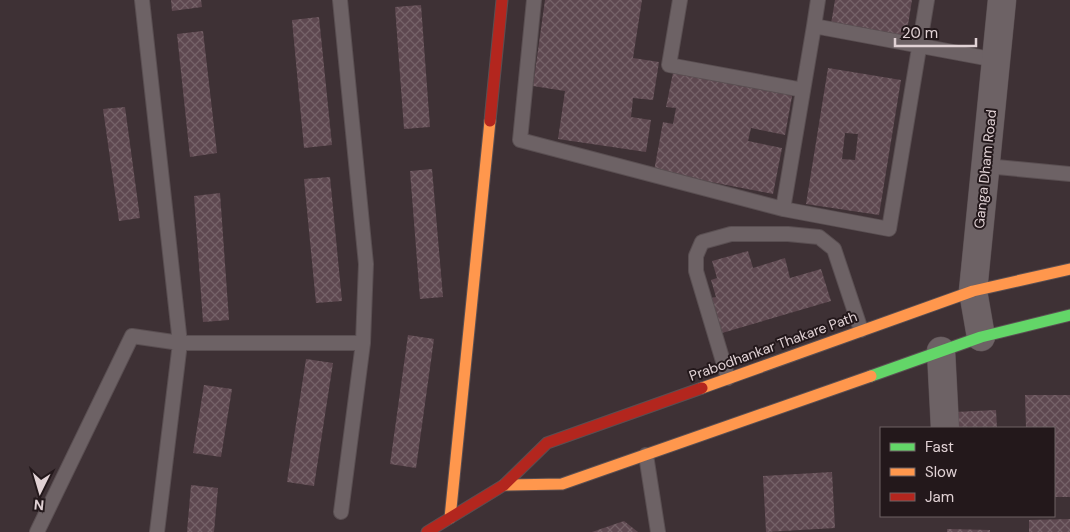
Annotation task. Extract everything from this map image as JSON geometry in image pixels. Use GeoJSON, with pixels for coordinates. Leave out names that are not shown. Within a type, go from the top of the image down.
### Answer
{"type":"FeatureCollection","features":[{"type":"Feature","properties":{"kind":"main road"},"geometry":{"type":"LineString","coordinates":[[450,518],[502,0]]}},
{"type":"Feature","properties":{"kind":"main road","name":"Prabodhankar Thakare Path"},"geometry":{"type":"LineString","coordinates":[[427,532],[504,485],[547,442],[973,292],[1070,268]]}},
{"type":"Feature","properties":{"kind":"main road"},"geometry":{"type":"LineString","coordinates":[[504,485],[562,484],[980,337],[1070,315]]}},
{"type":"Feature","properties":{"kind":"street","name":"Ganga Dham Road"},"geometry":{"type":"LineString","coordinates":[[980,337],[973,292],[1002,0]]}},
{"type":"Feature","properties":{"kind":"street"},"geometry":{"type":"LineString","coordinates":[[941,351],[945,427]]}},
{"type":"Feature","properties":{"kind":"lane"},"geometry":{"type":"LineString","coordinates":[[142,0],[180,343],[157,532]]}},
{"type":"Feature","properties":{"kind":"lane"},"geometry":{"type":"LineString","coordinates":[[340,0],[366,264],[363,343],[341,512]]}},
{"type":"Feature","properties":{"kind":"lane"},"geometry":{"type":"LineString","coordinates":[[534,0],[520,140],[783,209],[889,229],[927,0]]}},
{"type":"Feature","properties":{"kind":"lane"},"geometry":{"type":"LineString","coordinates":[[680,0],[669,65],[803,90]]}},
{"type":"Feature","properties":{"kind":"lane"},"geometry":{"type":"LineString","coordinates":[[783,209],[818,0]]}},
{"type":"Feature","properties":{"kind":"lane"},"geometry":{"type":"LineString","coordinates":[[814,26],[996,60]]}},
{"type":"Feature","properties":{"kind":"lane"},"geometry":{"type":"LineString","coordinates":[[986,166],[1070,174]]}},
{"type":"Feature","properties":{"kind":"lane"},"geometry":{"type":"LineString","coordinates":[[728,378],[696,271],[696,256],[702,242],[730,234],[788,234],[820,237],[834,249],[861,330]]}},
{"type":"Feature","properties":{"kind":"lane"},"geometry":{"type":"LineString","coordinates":[[37,532],[132,336],[180,343],[363,343]]}},
{"type":"Feature","properties":{"kind":"lane"},"geometry":{"type":"LineString","coordinates":[[646,455],[658,532]]}},
{"type":"Feature","properties":{"kind":"building"},"geometry":{"type":"Polygon","coordinates":[[[171,0],[201,0],[202,7],[172,11],[171,0]]]}},
{"type":"Feature","properties":{"kind":"building"},"geometry":{"type":"Polygon","coordinates":[[[545,0],[642,0],[633,58],[659,62],[653,100],[633,98],[631,117],[651,120],[646,152],[558,139],[565,91],[533,86],[545,0]]]}},
{"type":"Feature","properties":{"kind":"building"},"geometry":{"type":"Polygon","coordinates":[[[835,0],[912,0],[906,37],[831,24],[835,0]]]}},
{"type":"Feature","properties":{"kind":"building"},"geometry":{"type":"Polygon","coordinates":[[[421,5],[430,127],[404,129],[395,7],[421,5]]]}},
{"type":"Feature","properties":{"kind":"building"},"geometry":{"type":"Polygon","coordinates":[[[319,17],[332,145],[304,148],[292,20],[319,17]]]}},
{"type":"Feature","properties":{"kind":"building"},"geometry":{"type":"Polygon","coordinates":[[[203,31],[217,153],[190,157],[177,34],[203,31]]]}},
{"type":"Feature","properties":{"kind":"building"},"geometry":{"type":"Polygon","coordinates":[[[674,68],[793,91],[785,135],[751,128],[748,141],[782,148],[773,194],[654,171],[663,122],[673,124],[676,108],[666,107],[674,68]]]}},
{"type":"Feature","properties":{"kind":"building"},"geometry":{"type":"Polygon","coordinates":[[[828,68],[901,80],[879,215],[806,204],[828,68]],[[845,133],[842,159],[855,160],[858,134],[845,133]]]}},
{"type":"Feature","properties":{"kind":"building"},"geometry":{"type":"Polygon","coordinates":[[[125,107],[140,218],[119,221],[103,109],[125,107]]]}},
{"type":"Feature","properties":{"kind":"building"},"geometry":{"type":"Polygon","coordinates":[[[432,169],[443,297],[420,299],[410,171],[432,169]]]}},
{"type":"Feature","properties":{"kind":"building"},"geometry":{"type":"Polygon","coordinates":[[[330,177],[342,301],[316,303],[304,179],[330,177]]]}},
{"type":"Feature","properties":{"kind":"building"},"geometry":{"type":"Polygon","coordinates":[[[220,193],[229,320],[203,322],[194,196],[220,193]]]}},
{"type":"Feature","properties":{"kind":"building"},"geometry":{"type":"Polygon","coordinates":[[[748,251],[753,268],[785,258],[790,278],[821,269],[831,301],[722,333],[711,298],[716,297],[711,280],[717,278],[712,261],[748,251]]]}},
{"type":"Feature","properties":{"kind":"building"},"geometry":{"type":"Polygon","coordinates":[[[408,335],[434,339],[416,468],[390,464],[408,335]]]}},
{"type":"Feature","properties":{"kind":"building"},"geometry":{"type":"Polygon","coordinates":[[[306,359],[333,363],[314,486],[287,482],[306,359]]]}},
{"type":"Feature","properties":{"kind":"building"},"geometry":{"type":"Polygon","coordinates":[[[204,385],[232,389],[221,457],[193,453],[204,385]]]}},
{"type":"Feature","properties":{"kind":"building"},"geometry":{"type":"Polygon","coordinates":[[[1025,395],[1070,395],[1070,497],[1055,497],[1055,427],[1026,427],[1025,395]]]}},
{"type":"Feature","properties":{"kind":"building"},"geometry":{"type":"Polygon","coordinates":[[[996,410],[997,427],[955,427],[955,412],[996,410]]]}},
{"type":"Feature","properties":{"kind":"building"},"geometry":{"type":"Polygon","coordinates":[[[832,472],[835,528],[766,532],[763,476],[832,472]]]}},
{"type":"Feature","properties":{"kind":"building"},"geometry":{"type":"Polygon","coordinates":[[[191,485],[218,488],[214,532],[187,532],[191,485]]]}},
{"type":"Feature","properties":{"kind":"building"},"geometry":{"type":"Polygon","coordinates":[[[1070,519],[1070,532],[1029,532],[1029,520],[1070,519]]]}},
{"type":"Feature","properties":{"kind":"building"},"geometry":{"type":"Polygon","coordinates":[[[624,521],[638,532],[592,532],[624,521]]]}},
{"type":"Feature","properties":{"kind":"building"},"geometry":{"type":"Polygon","coordinates":[[[947,529],[990,530],[990,532],[947,532],[947,529]]]}},
{"type":"Feature","properties":{"kind":"traffic: fast"},"geometry":{"type":"LineString","coordinates":[[871,376],[981,337],[1070,315]]}},
{"type":"Feature","properties":{"kind":"traffic: slow"},"geometry":{"type":"LineString","coordinates":[[450,518],[490,121]]}},
{"type":"Feature","properties":{"kind":"traffic: slow"},"geometry":{"type":"LineString","coordinates":[[702,388],[973,291],[1070,269]]}},
{"type":"Feature","properties":{"kind":"traffic: slow"},"geometry":{"type":"LineString","coordinates":[[504,485],[562,484],[871,376]]}},
{"type":"Feature","properties":{"kind":"traffic: jam"},"geometry":{"type":"LineString","coordinates":[[490,121],[502,0]]}},
{"type":"Feature","properties":{"kind":"traffic: jam"},"geometry":{"type":"LineString","coordinates":[[427,532],[504,485],[547,443],[702,388]]}}]}
